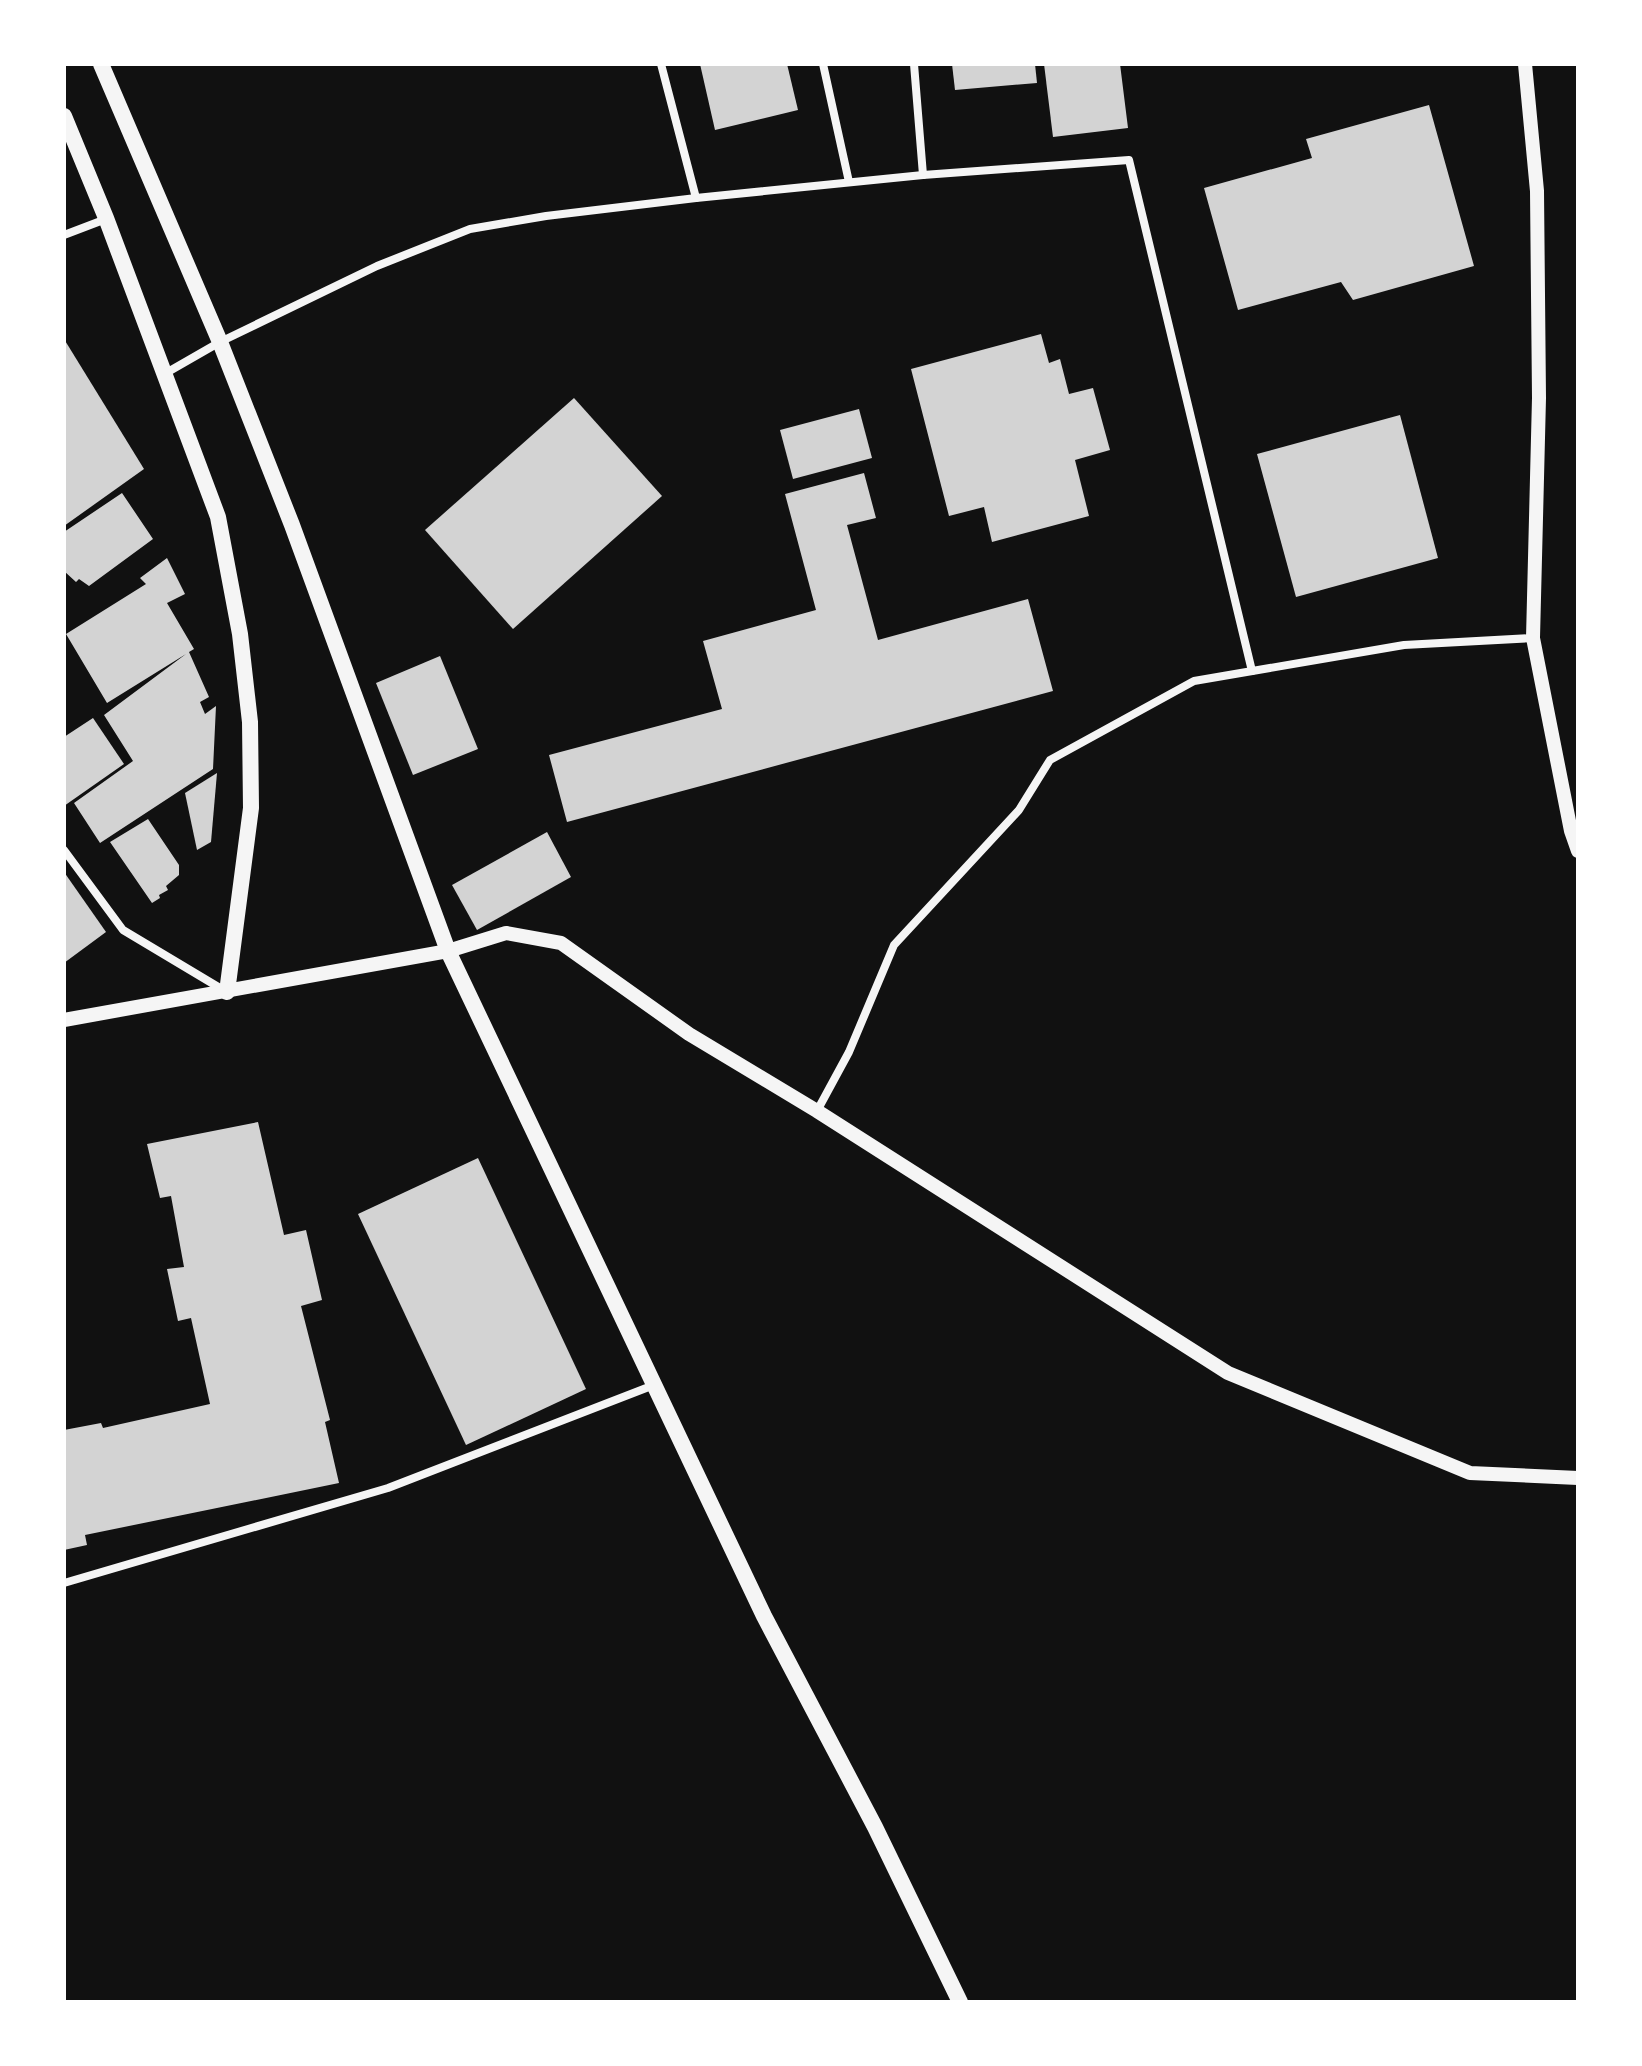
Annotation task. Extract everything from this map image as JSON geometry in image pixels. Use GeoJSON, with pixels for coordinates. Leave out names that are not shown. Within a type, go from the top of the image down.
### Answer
{"type":"FeatureCollection","features":[{"type":"Feature","properties":{"kind":"main road"},"geometry":{"type":"LineString","coordinates":[[101,64],[220,342],[292,525],[448,951],[764,1616],[875,1827],[960,2002]]}},
{"type":"Feature","properties":{"kind":"main road"},"geometry":{"type":"LineString","coordinates":[[64,116],[166,373],[218,517],[240,634],[250,722],[251,808],[227,992]]}},
{"type":"Feature","properties":{"kind":"street"},"geometry":{"type":"LineString","coordinates":[[661,64],[696,198]]}},
{"type":"Feature","properties":{"kind":"street"},"geometry":{"type":"LineString","coordinates":[[823,64],[849,182]]}},
{"type":"Feature","properties":{"kind":"street"},"geometry":{"type":"LineString","coordinates":[[914,64],[923,175]]}},
{"type":"Feature","properties":{"kind":"street"},"geometry":{"type":"LineString","coordinates":[[1525,64],[1537,191],[1539,398],[1533,638],[1571,831],[1578,851]]}},
{"type":"Feature","properties":{"kind":"street"},"geometry":{"type":"LineString","coordinates":[[166,373],[220,342],[377,266],[470,229],[546,216],[696,198],[923,175],[1129,160],[1252,671]]}},
{"type":"Feature","properties":{"kind":"street"},"geometry":{"type":"LineString","coordinates":[[64,235],[106,218]]}},
{"type":"Feature","properties":{"kind":"street"},"geometry":{"type":"LineString","coordinates":[[817,1111],[849,1052],[894,945],[1019,810],[1050,760],[1194,681],[1404,645],[1533,638]]}},
{"type":"Feature","properties":{"kind":"street"},"geometry":{"type":"LineString","coordinates":[[64,850],[123,930],[227,992]]}},
{"type":"Feature","properties":{"kind":"street"},"geometry":{"type":"LineString","coordinates":[[64,1020],[448,951],[506,933],[561,943],[689,1034],[817,1111],[1228,1373],[1470,1473],[1578,1478]]}},
{"type":"Feature","properties":{"kind":"street"},"geometry":{"type":"LineString","coordinates":[[64,1583],[388,1488],[655,1385]]}},
{"type":"Feature","properties":{"kind":"building"},"geometry":{"type":"Polygon","coordinates":[[[700,64],[787,64],[798,110],[715,130],[700,64]]]}},
{"type":"Feature","properties":{"kind":"building"},"geometry":{"type":"Polygon","coordinates":[[[952,64],[1035,64],[1037,83],[955,90],[952,64]]]}},
{"type":"Feature","properties":{"kind":"building"},"geometry":{"type":"Polygon","coordinates":[[[1044,64],[1120,64],[1128,128],[1053,137],[1044,64]]]}},
{"type":"Feature","properties":{"kind":"building"},"geometry":{"type":"Polygon","coordinates":[[[1429,105],[1474,266],[1353,300],[1341,282],[1238,310],[1204,188],[1312,158],[1306,139],[1429,105]]]}},
{"type":"Feature","properties":{"kind":"building"},"geometry":{"type":"Polygon","coordinates":[[[1041,334],[1049,363],[1060,359],[1069,394],[1093,388],[1110,450],[1075,460],[1089,516],[992,542],[984,507],[949,516],[911,369],[1041,334]]]}},
{"type":"Feature","properties":{"kind":"building"},"geometry":{"type":"Polygon","coordinates":[[[64,339],[144,469],[64,526],[64,339]]]}},
{"type":"Feature","properties":{"kind":"building"},"geometry":{"type":"Polygon","coordinates":[[[574,398],[662,496],[513,629],[425,530],[574,398]]]}},
{"type":"Feature","properties":{"kind":"building"},"geometry":{"type":"Polygon","coordinates":[[[859,409],[872,458],[793,479],[780,430],[859,409]]]}},
{"type":"Feature","properties":{"kind":"building"},"geometry":{"type":"Polygon","coordinates":[[[1400,415],[1438,558],[1296,597],[1257,454],[1400,415]]]}},
{"type":"Feature","properties":{"kind":"building"},"geometry":{"type":"Polygon","coordinates":[[[864,473],[876,518],[847,525],[878,640],[1028,599],[1053,691],[567,822],[549,755],[722,709],[703,641],[816,610],[785,494],[864,473]]]}},
{"type":"Feature","properties":{"kind":"building"},"geometry":{"type":"Polygon","coordinates":[[[122,493],[153,539],[89,586],[79,579],[76,582],[64,571],[64,532],[122,493]]]}},
{"type":"Feature","properties":{"kind":"building"},"geometry":{"type":"Polygon","coordinates":[[[167,558],[185,594],[167,603],[194,649],[189,652],[209,697],[200,702],[205,714],[216,706],[213,769],[100,843],[74,803],[133,761],[104,715],[186,654],[107,703],[66,634],[146,584],[140,578],[167,558]]]}},
{"type":"Feature","properties":{"kind":"building"},"geometry":{"type":"Polygon","coordinates":[[[440,656],[478,749],[413,775],[376,683],[440,656]]]}},
{"type":"Feature","properties":{"kind":"building"},"geometry":{"type":"Polygon","coordinates":[[[93,718],[124,764],[64,806],[64,737],[93,718]]]}},
{"type":"Feature","properties":{"kind":"building"},"geometry":{"type":"Polygon","coordinates":[[[217,773],[211,842],[197,850],[185,793],[217,773]]]}},
{"type":"Feature","properties":{"kind":"building"},"geometry":{"type":"Polygon","coordinates":[[[148,819],[179,865],[179,875],[166,886],[168,890],[152,903],[110,842],[148,819]]]}},
{"type":"Feature","properties":{"kind":"building"},"geometry":{"type":"Polygon","coordinates":[[[547,832],[571,877],[477,930],[452,885],[547,832]]]}},
{"type":"Feature","properties":{"kind":"building"},"geometry":{"type":"Polygon","coordinates":[[[64,872],[106,932],[64,963],[64,872]]]}},
{"type":"Feature","properties":{"kind":"building"},"geometry":{"type":"Polygon","coordinates":[[[258,1122],[284,1235],[306,1230],[322,1300],[301,1306],[330,1420],[325,1422],[339,1483],[85,1535],[87,1545],[64,1550],[64,1430],[101,1423],[103,1428],[210,1404],[191,1318],[178,1321],[167,1269],[184,1267],[171,1196],[160,1198],[147,1144],[258,1122]]]}},
{"type":"Feature","properties":{"kind":"building"},"geometry":{"type":"Polygon","coordinates":[[[478,1158],[586,1389],[466,1445],[358,1214],[478,1158]]]}}]}
